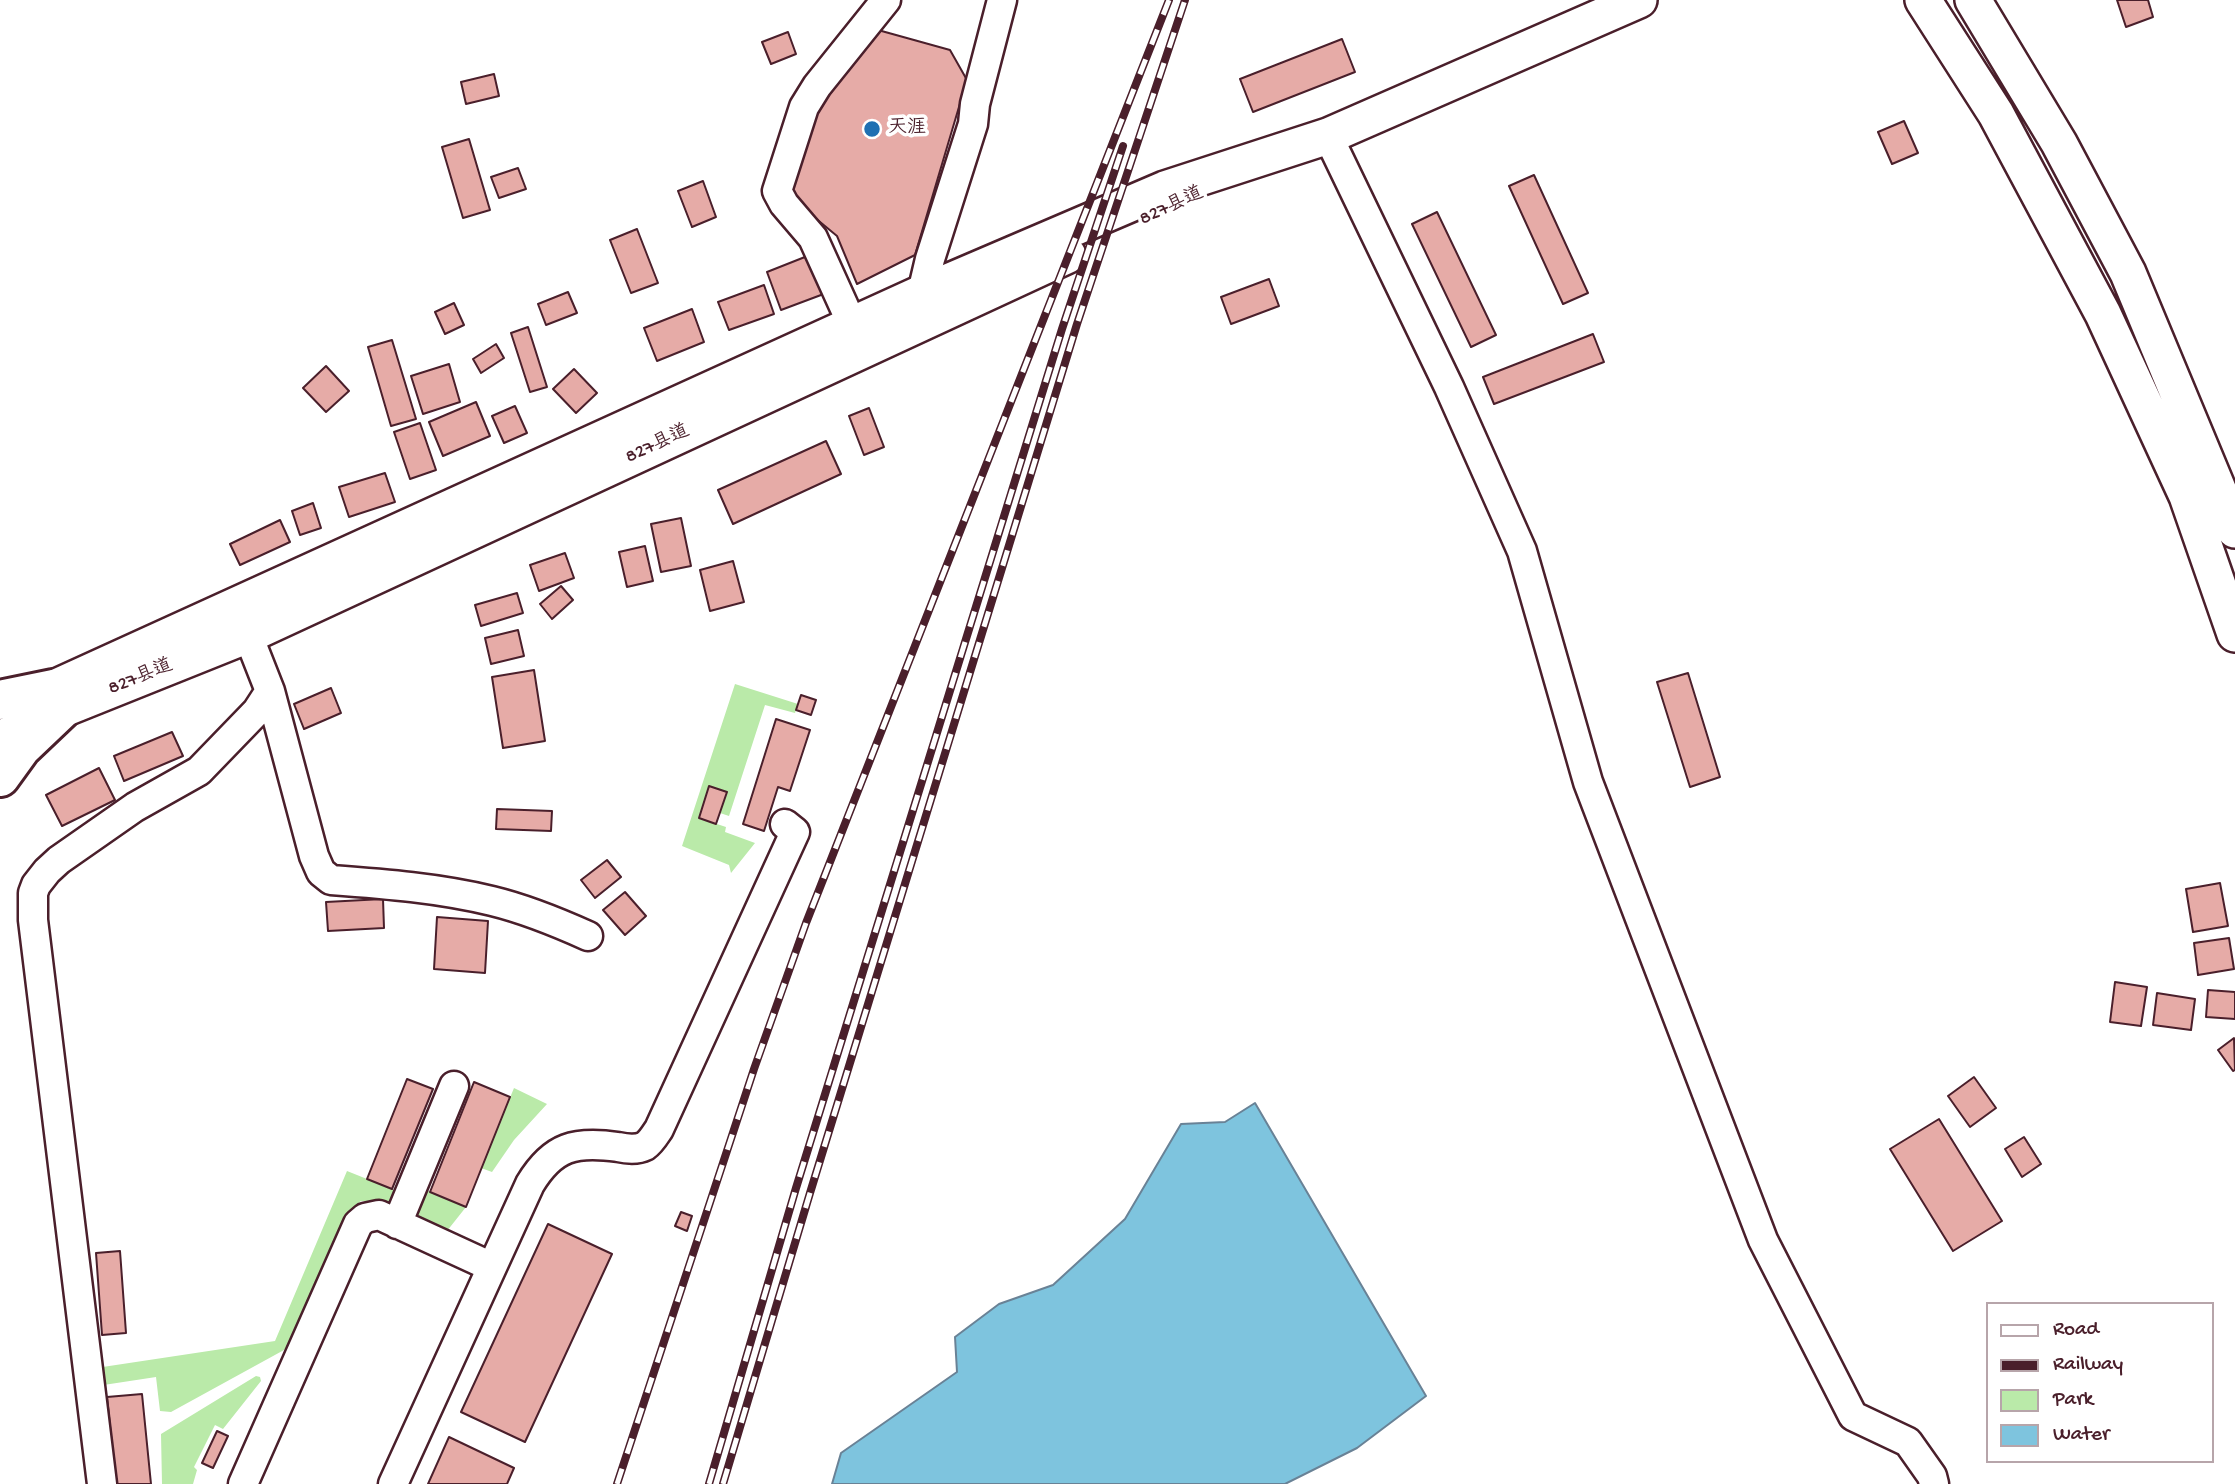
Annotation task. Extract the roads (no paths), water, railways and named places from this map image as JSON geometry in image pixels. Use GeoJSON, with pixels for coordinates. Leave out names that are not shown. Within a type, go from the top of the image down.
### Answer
{"type":"FeatureCollection","features":[{"type":"Feature","properties":{"kind":"highway"},"geometry":{"type":"LineString","coordinates":[[0,700],[57,699]]}},
{"type":"Feature","properties":{"kind":"highway"},"geometry":{"type":"LineString","coordinates":[[0,777],[57,699]]}},
{"type":"Feature","properties":{"kind":"main road","name":"827县道"},"geometry":{"type":"LineString","coordinates":[[0,713],[57,699],[248,635],[1319,139],[1639,0]]}},
{"type":"Feature","properties":{"kind":"main road"},"geometry":{"type":"LineString","coordinates":[[1973,0],[2059,143],[2128,273],[2235,530]]}},
{"type":"Feature","properties":{"kind":"main road"},"geometry":{"type":"LineString","coordinates":[[1924,6],[1996,114],[2104,314],[2187,496],[2235,635]]}},
{"type":"Feature","properties":{"kind":"main road","name":"827县道"},"geometry":{"type":"LineString","coordinates":[[0,739],[57,699],[922,292],[1165,189],[1319,139]]}},
{"type":"Feature","properties":{"kind":"street"},"geometry":{"type":"LineString","coordinates":[[852,324],[813,238],[784,204],[777,191],[804,107],[817,86],[886,0]]}},
{"type":"Feature","properties":{"kind":"street"},"geometry":{"type":"LineString","coordinates":[[922,292],[973,124],[975,104],[1002,0]]}},
{"type":"Feature","properties":{"kind":"street"},"geometry":{"type":"LineString","coordinates":[[1990,0],[2017,74]]}},
{"type":"Feature","properties":{"kind":"street"},"geometry":{"type":"LineString","coordinates":[[1319,139],[1449,387],[1522,551],[1588,782],[1763,1240],[1853,1416],[1908,1442],[1932,1476],[1934,1484]]}},
{"type":"Feature","properties":{"kind":"street"},"geometry":{"type":"LineString","coordinates":[[248,635],[270,691],[314,856],[321,872],[331,880],[424,888],[492,901],[525,910],[588,936]]}},
{"type":"Feature","properties":{"kind":"street"},"geometry":{"type":"LineString","coordinates":[[102,1484],[33,920],[33,893],[41,878],[59,860],[135,807],[199,771],[257,711],[270,691]]}},
{"type":"Feature","properties":{"kind":"street"},"geometry":{"type":"LineString","coordinates":[[393,1484],[530,1184],[541,1166],[558,1152],[577,1145],[597,1144],[636,1149],[653,1139],[794,832],[785,824]]}},
{"type":"Feature","properties":{"kind":"street"},"geometry":{"type":"LineString","coordinates":[[397,1224],[454,1086]]}},
{"type":"Feature","properties":{"kind":"street"},"geometry":{"type":"LineString","coordinates":[[243,1484],[358,1224],[372,1215],[379,1215],[492,1267]]}},
{"type":"Feature","properties":{"kind":"water"},"geometry":{"type":"Polygon","coordinates":[[[1255,1103],[1426,1396],[1357,1448],[1285,1484],[832,1484],[841,1453],[957,1372],[955,1337],[999,1304],[1053,1285],[1125,1219],[1181,1124],[1225,1122],[1255,1103]]]}},
{"type":"Feature","properties":{"kind":"railway"},"geometry":{"type":"LineString","coordinates":[[617,1484],[754,1069],[806,923],[1169,0]]}},
{"type":"Feature","properties":{"kind":"railway"},"geometry":{"type":"LineString","coordinates":[[723,1484],[1077,324],[1185,0]]}},
{"type":"Feature","properties":{"kind":"railway"},"geometry":{"type":"LineString","coordinates":[[709,1484],[796,1188],[1062,329],[1123,146]]}},
{"type":"Feature","properties":{"kind":"place","name":"天涯"},"geometry":{"type":"Point","coordinates":[872,129]}}]}
